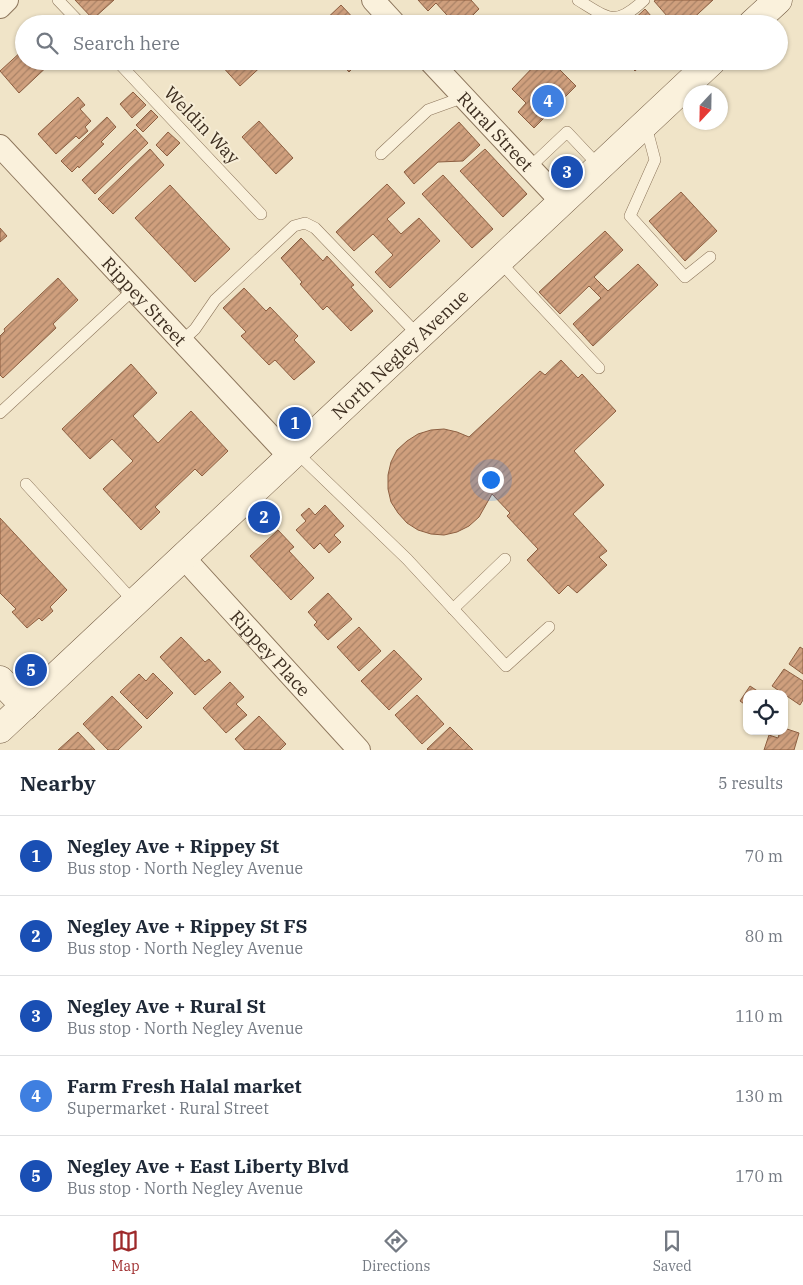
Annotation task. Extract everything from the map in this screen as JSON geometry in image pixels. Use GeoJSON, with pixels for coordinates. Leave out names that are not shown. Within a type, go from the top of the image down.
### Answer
{"type":"FeatureCollection","features":[{"type":"Feature","properties":{"kind":"main road"},"geometry":{"type":"LineString","coordinates":[[762,15],[778,0]]}},
{"type":"Feature","properties":{"kind":"main road","name":"North Negley Avenue"},"geometry":{"type":"LineString","coordinates":[[0,729],[702,70]]}},
{"type":"Feature","properties":{"kind":"main road"},"geometry":{"type":"LineString","coordinates":[[0,680],[24,706]]}},
{"type":"Feature","properties":{"kind":"street"},"geometry":{"type":"LineString","coordinates":[[0,6],[7,0]]}},
{"type":"Feature","properties":{"kind":"street"},"geometry":{"type":"LineString","coordinates":[[373,0],[387,15]]}},
{"type":"Feature","properties":{"kind":"street","name":"Rural Street"},"geometry":{"type":"LineString","coordinates":[[438,70],[562,202]]}},
{"type":"Feature","properties":{"kind":"street","name":"Rippey Street"},"geometry":{"type":"LineString","coordinates":[[0,146],[182,341],[293,454]]}},
{"type":"Feature","properties":{"kind":"street","name":"Rippey Place"},"geometry":{"type":"LineString","coordinates":[[183,557],[359,750]]}},
{"type":"Feature","properties":{"kind":"lane"},"geometry":{"type":"LineString","coordinates":[[58,0],[72,15]]}},
{"type":"Feature","properties":{"kind":"lane"},"geometry":{"type":"LineString","coordinates":[[578,0],[604,15]]}},
{"type":"Feature","properties":{"kind":"lane"},"geometry":{"type":"LineString","coordinates":[[625,15],[644,0]]}},
{"type":"Feature","properties":{"kind":"lane","name":"Weldin Way"},"geometry":{"type":"LineString","coordinates":[[126,70],[262,214]]}},
{"type":"Feature","properties":{"kind":"lane"},"geometry":{"type":"LineString","coordinates":[[381,154],[428,110],[464,97]]}},
{"type":"Feature","properties":{"kind":"lane"},"geometry":{"type":"LineString","coordinates":[[645,124],[655,160],[630,216],[685,277],[710,257]]}},
{"type":"Feature","properties":{"kind":"lane"},"geometry":{"type":"LineString","coordinates":[[530,167],[566,132],[600,167]]}},
{"type":"Feature","properties":{"kind":"lane"},"geometry":{"type":"LineString","coordinates":[[182,341],[196,328],[215,300],[294,226],[305,223],[315,228],[419,336]]}},
{"type":"Feature","properties":{"kind":"lane"},"geometry":{"type":"LineString","coordinates":[[499,261],[599,368]]}},
{"type":"Feature","properties":{"kind":"lane"},"geometry":{"type":"LineString","coordinates":[[0,413],[134,289]]}},
{"type":"Feature","properties":{"kind":"lane"},"geometry":{"type":"LineString","coordinates":[[293,454],[407,558],[506,666],[549,627]]}},
{"type":"Feature","properties":{"kind":"lane"},"geometry":{"type":"LineString","coordinates":[[26,484],[135,603]]}},
{"type":"Feature","properties":{"kind":"lane"},"geometry":{"type":"LineString","coordinates":[[453,609],[505,559]]}},
{"type":"Feature","properties":{"kind":"building"},"geometry":{"type":"Polygon","coordinates":[[[75,0],[114,0],[97,15],[89,15],[75,0]]]}},
{"type":"Feature","properties":{"kind":"building"},"geometry":{"type":"Polygon","coordinates":[[[418,0],[471,0],[479,9],[473,15],[447,15],[436,3],[428,11],[418,0]]]}},
{"type":"Feature","properties":{"kind":"building"},"geometry":{"type":"Polygon","coordinates":[[[713,0],[697,15],[666,15],[654,1],[713,0]]]}},
{"type":"Feature","properties":{"kind":"building"},"geometry":{"type":"Polygon","coordinates":[[[341,5],[350,15],[330,15],[341,5]]]}},
{"type":"Feature","properties":{"kind":"building"},"geometry":{"type":"Polygon","coordinates":[[[645,9],[650,15],[639,15],[645,9]]]}},
{"type":"Feature","properties":{"kind":"building"},"geometry":{"type":"Polygon","coordinates":[[[15,57],[15,70],[43,70],[19,93],[0,71],[15,57]]]}},
{"type":"Feature","properties":{"kind":"building"},"geometry":{"type":"Polygon","coordinates":[[[225,70],[257,70],[240,86],[225,70]]]}},
{"type":"Feature","properties":{"kind":"building"},"geometry":{"type":"Polygon","coordinates":[[[530,70],[560,70],[576,86],[534,128],[518,112],[526,103],[512,89],[530,70]]]}},
{"type":"Feature","properties":{"kind":"building"},"geometry":{"type":"Polygon","coordinates":[[[133,92],[146,105],[132,118],[120,104],[133,92]]]}},
{"type":"Feature","properties":{"kind":"building"},"geometry":{"type":"Polygon","coordinates":[[[78,97],[85,105],[80,109],[91,121],[85,127],[88,131],[79,139],[76,136],[56,154],[38,134],[78,97]]]}},
{"type":"Feature","properties":{"kind":"building"},"geometry":{"type":"Polygon","coordinates":[[[151,110],[158,117],[143,132],[136,125],[151,110]]]}},
{"type":"Feature","properties":{"kind":"building"},"geometry":{"type":"Polygon","coordinates":[[[107,117],[116,127],[101,142],[104,144],[79,168],[78,166],[72,172],[61,161],[107,117]]]}},
{"type":"Feature","properties":{"kind":"building"},"geometry":{"type":"Polygon","coordinates":[[[259,121],[293,158],[276,174],[242,137],[259,121]]]}},
{"type":"Feature","properties":{"kind":"building"},"geometry":{"type":"Polygon","coordinates":[[[459,122],[480,145],[463,161],[438,162],[414,184],[404,172],[459,122]]]}},
{"type":"Feature","properties":{"kind":"building"},"geometry":{"type":"Polygon","coordinates":[[[135,129],[148,143],[95,194],[82,180],[135,129]]]}},
{"type":"Feature","properties":{"kind":"building"},"geometry":{"type":"Polygon","coordinates":[[[168,132],[180,143],[167,156],[156,145],[168,132]]]}},
{"type":"Feature","properties":{"kind":"building"},"geometry":{"type":"Polygon","coordinates":[[[150,149],[164,165],[113,214],[98,199],[150,149]]]}},
{"type":"Feature","properties":{"kind":"building"},"geometry":{"type":"Polygon","coordinates":[[[485,149],[527,194],[503,217],[460,171],[485,149]]]}},
{"type":"Feature","properties":{"kind":"building"},"geometry":{"type":"Polygon","coordinates":[[[443,175],[493,229],[472,248],[422,194],[443,175]]]}},
{"type":"Feature","properties":{"kind":"building"},"geometry":{"type":"Polygon","coordinates":[[[387,184],[405,203],[387,219],[401,234],[419,218],[440,241],[390,288],[375,272],[393,255],[373,234],[354,251],[336,232],[387,184]]]}},
{"type":"Feature","properties":{"kind":"building"},"geometry":{"type":"Polygon","coordinates":[[[170,185],[230,249],[195,282],[135,218],[170,185]]]}},
{"type":"Feature","properties":{"kind":"building"},"geometry":{"type":"Polygon","coordinates":[[[681,192],[717,231],[685,261],[649,221],[681,192]]]}},
{"type":"Feature","properties":{"kind":"building"},"geometry":{"type":"Polygon","coordinates":[[[0,228],[7,236],[0,242],[0,228]]]}},
{"type":"Feature","properties":{"kind":"building"},"geometry":{"type":"Polygon","coordinates":[[[605,231],[623,250],[594,277],[608,291],[638,264],[658,285],[593,346],[573,324],[601,298],[589,286],[560,314],[539,292],[605,231]]]}},
{"type":"Feature","properties":{"kind":"building"},"geometry":{"type":"Polygon","coordinates":[[[301,238],[323,261],[327,256],[354,285],[351,287],[373,311],[351,331],[327,306],[323,310],[300,284],[302,282],[281,258],[301,238]]]}},
{"type":"Feature","properties":{"kind":"building"},"geometry":{"type":"Polygon","coordinates":[[[58,278],[78,300],[53,324],[56,328],[3,378],[0,375],[0,336],[5,331],[4,329],[58,278]]]}},
{"type":"Feature","properties":{"kind":"building"},"geometry":{"type":"Polygon","coordinates":[[[244,288],[266,311],[270,307],[298,336],[294,340],[315,362],[294,380],[275,360],[269,365],[241,336],[246,332],[223,308],[244,288]]]}},
{"type":"Feature","properties":{"kind":"building"},"geometry":{"type":"Polygon","coordinates":[[[561,360],[578,378],[582,374],[616,411],[574,451],[604,485],[573,514],[607,551],[599,557],[607,565],[577,593],[568,585],[559,594],[527,560],[538,549],[507,516],[510,513],[492,494],[479,517],[469,526],[457,532],[444,535],[431,534],[418,530],[407,523],[398,513],[391,502],[388,489],[388,475],[391,462],[397,450],[407,441],[418,434],[444,429],[469,437],[540,371],[545,375],[561,360]]]}},
{"type":"Feature","properties":{"kind":"building"},"geometry":{"type":"Polygon","coordinates":[[[131,364],[157,393],[133,416],[158,443],[191,411],[228,451],[202,476],[195,469],[155,507],[160,512],[141,530],[103,489],[133,461],[112,439],[90,459],[62,429],[131,364]]]}},
{"type":"Feature","properties":{"kind":"building"},"geometry":{"type":"Polygon","coordinates":[[[325,505],[344,526],[334,535],[341,542],[329,553],[320,543],[314,549],[296,530],[306,521],[301,515],[309,508],[315,515],[325,505]]]}},
{"type":"Feature","properties":{"kind":"building"},"geometry":{"type":"Polygon","coordinates":[[[0,518],[67,590],[50,607],[53,611],[42,621],[39,618],[27,628],[12,612],[16,609],[0,593],[0,518]]]}},
{"type":"Feature","properties":{"kind":"building"},"geometry":{"type":"Polygon","coordinates":[[[278,530],[294,547],[289,551],[314,578],[291,600],[250,556],[278,530]]]}},
{"type":"Feature","properties":{"kind":"building"},"geometry":{"type":"Polygon","coordinates":[[[328,593],[352,619],[328,640],[314,625],[317,622],[308,612],[328,593]]]}},
{"type":"Feature","properties":{"kind":"building"},"geometry":{"type":"Polygon","coordinates":[[[359,627],[381,651],[359,671],[337,647],[359,627]]]}},
{"type":"Feature","properties":{"kind":"building"},"geometry":{"type":"Polygon","coordinates":[[[181,637],[205,662],[209,659],[221,672],[195,695],[160,657],[181,637]]]}},
{"type":"Feature","properties":{"kind":"building"},"geometry":{"type":"Polygon","coordinates":[[[800,647],[803,649],[803,674],[789,664],[800,647]]]}},
{"type":"Feature","properties":{"kind":"building"},"geometry":{"type":"Polygon","coordinates":[[[394,650],[422,679],[389,710],[361,681],[394,650]]]}},
{"type":"Feature","properties":{"kind":"building"},"geometry":{"type":"Polygon","coordinates":[[[784,669],[803,681],[803,700],[800,705],[788,697],[788,690],[778,690],[772,686],[784,669]]]}},
{"type":"Feature","properties":{"kind":"building"},"geometry":{"type":"Polygon","coordinates":[[[153,673],[173,693],[147,719],[120,692],[139,674],[146,681],[153,673]]]}},
{"type":"Feature","properties":{"kind":"building"},"geometry":{"type":"Polygon","coordinates":[[[230,682],[244,697],[236,704],[247,715],[226,733],[203,708],[230,682]]]}},
{"type":"Feature","properties":{"kind":"building"},"geometry":{"type":"Polygon","coordinates":[[[750,686],[756,690],[747,690],[750,686]]]}},
{"type":"Feature","properties":{"kind":"building"},"geometry":{"type":"Polygon","coordinates":[[[417,695],[444,724],[422,744],[395,715],[417,695]]]}},
{"type":"Feature","properties":{"kind":"building"},"geometry":{"type":"Polygon","coordinates":[[[112,696],[142,727],[118,750],[108,750],[83,724],[112,696]]]}},
{"type":"Feature","properties":{"kind":"building"},"geometry":{"type":"Polygon","coordinates":[[[259,716],[286,744],[280,750],[245,750],[235,739],[259,716]]]}},
{"type":"Feature","properties":{"kind":"building"},"geometry":{"type":"Polygon","coordinates":[[[450,727],[473,750],[427,749],[450,727]]]}},
{"type":"Feature","properties":{"kind":"building"},"geometry":{"type":"Polygon","coordinates":[[[788,729],[799,733],[794,750],[764,750],[769,735],[778,738],[779,735],[788,735],[788,729]]]}},
{"type":"Feature","properties":{"kind":"building"},"geometry":{"type":"Polygon","coordinates":[[[78,732],[95,750],[58,750],[78,732]]]}},
{"type":"Feature","properties":{"kind":"place","name":"Farm Fresh Halal market"},"geometry":{"type":"Point","coordinates":[548,101]}},
{"type":"Feature","properties":{"kind":"place","name":"Negley Ave + Rural St"},"geometry":{"type":"Point","coordinates":[567,172]}},
{"type":"Feature","properties":{"kind":"place","name":"Negley Ave + Rippey St"},"geometry":{"type":"Point","coordinates":[295,423]}},
{"type":"Feature","properties":{"kind":"place","name":"Negley Ave + Rippey St FS"},"geometry":{"type":"Point","coordinates":[264,517]}},
{"type":"Feature","properties":{"kind":"place","name":"Negley Ave + East Liberty Blvd"},"geometry":{"type":"Point","coordinates":[31,670]}}]}
